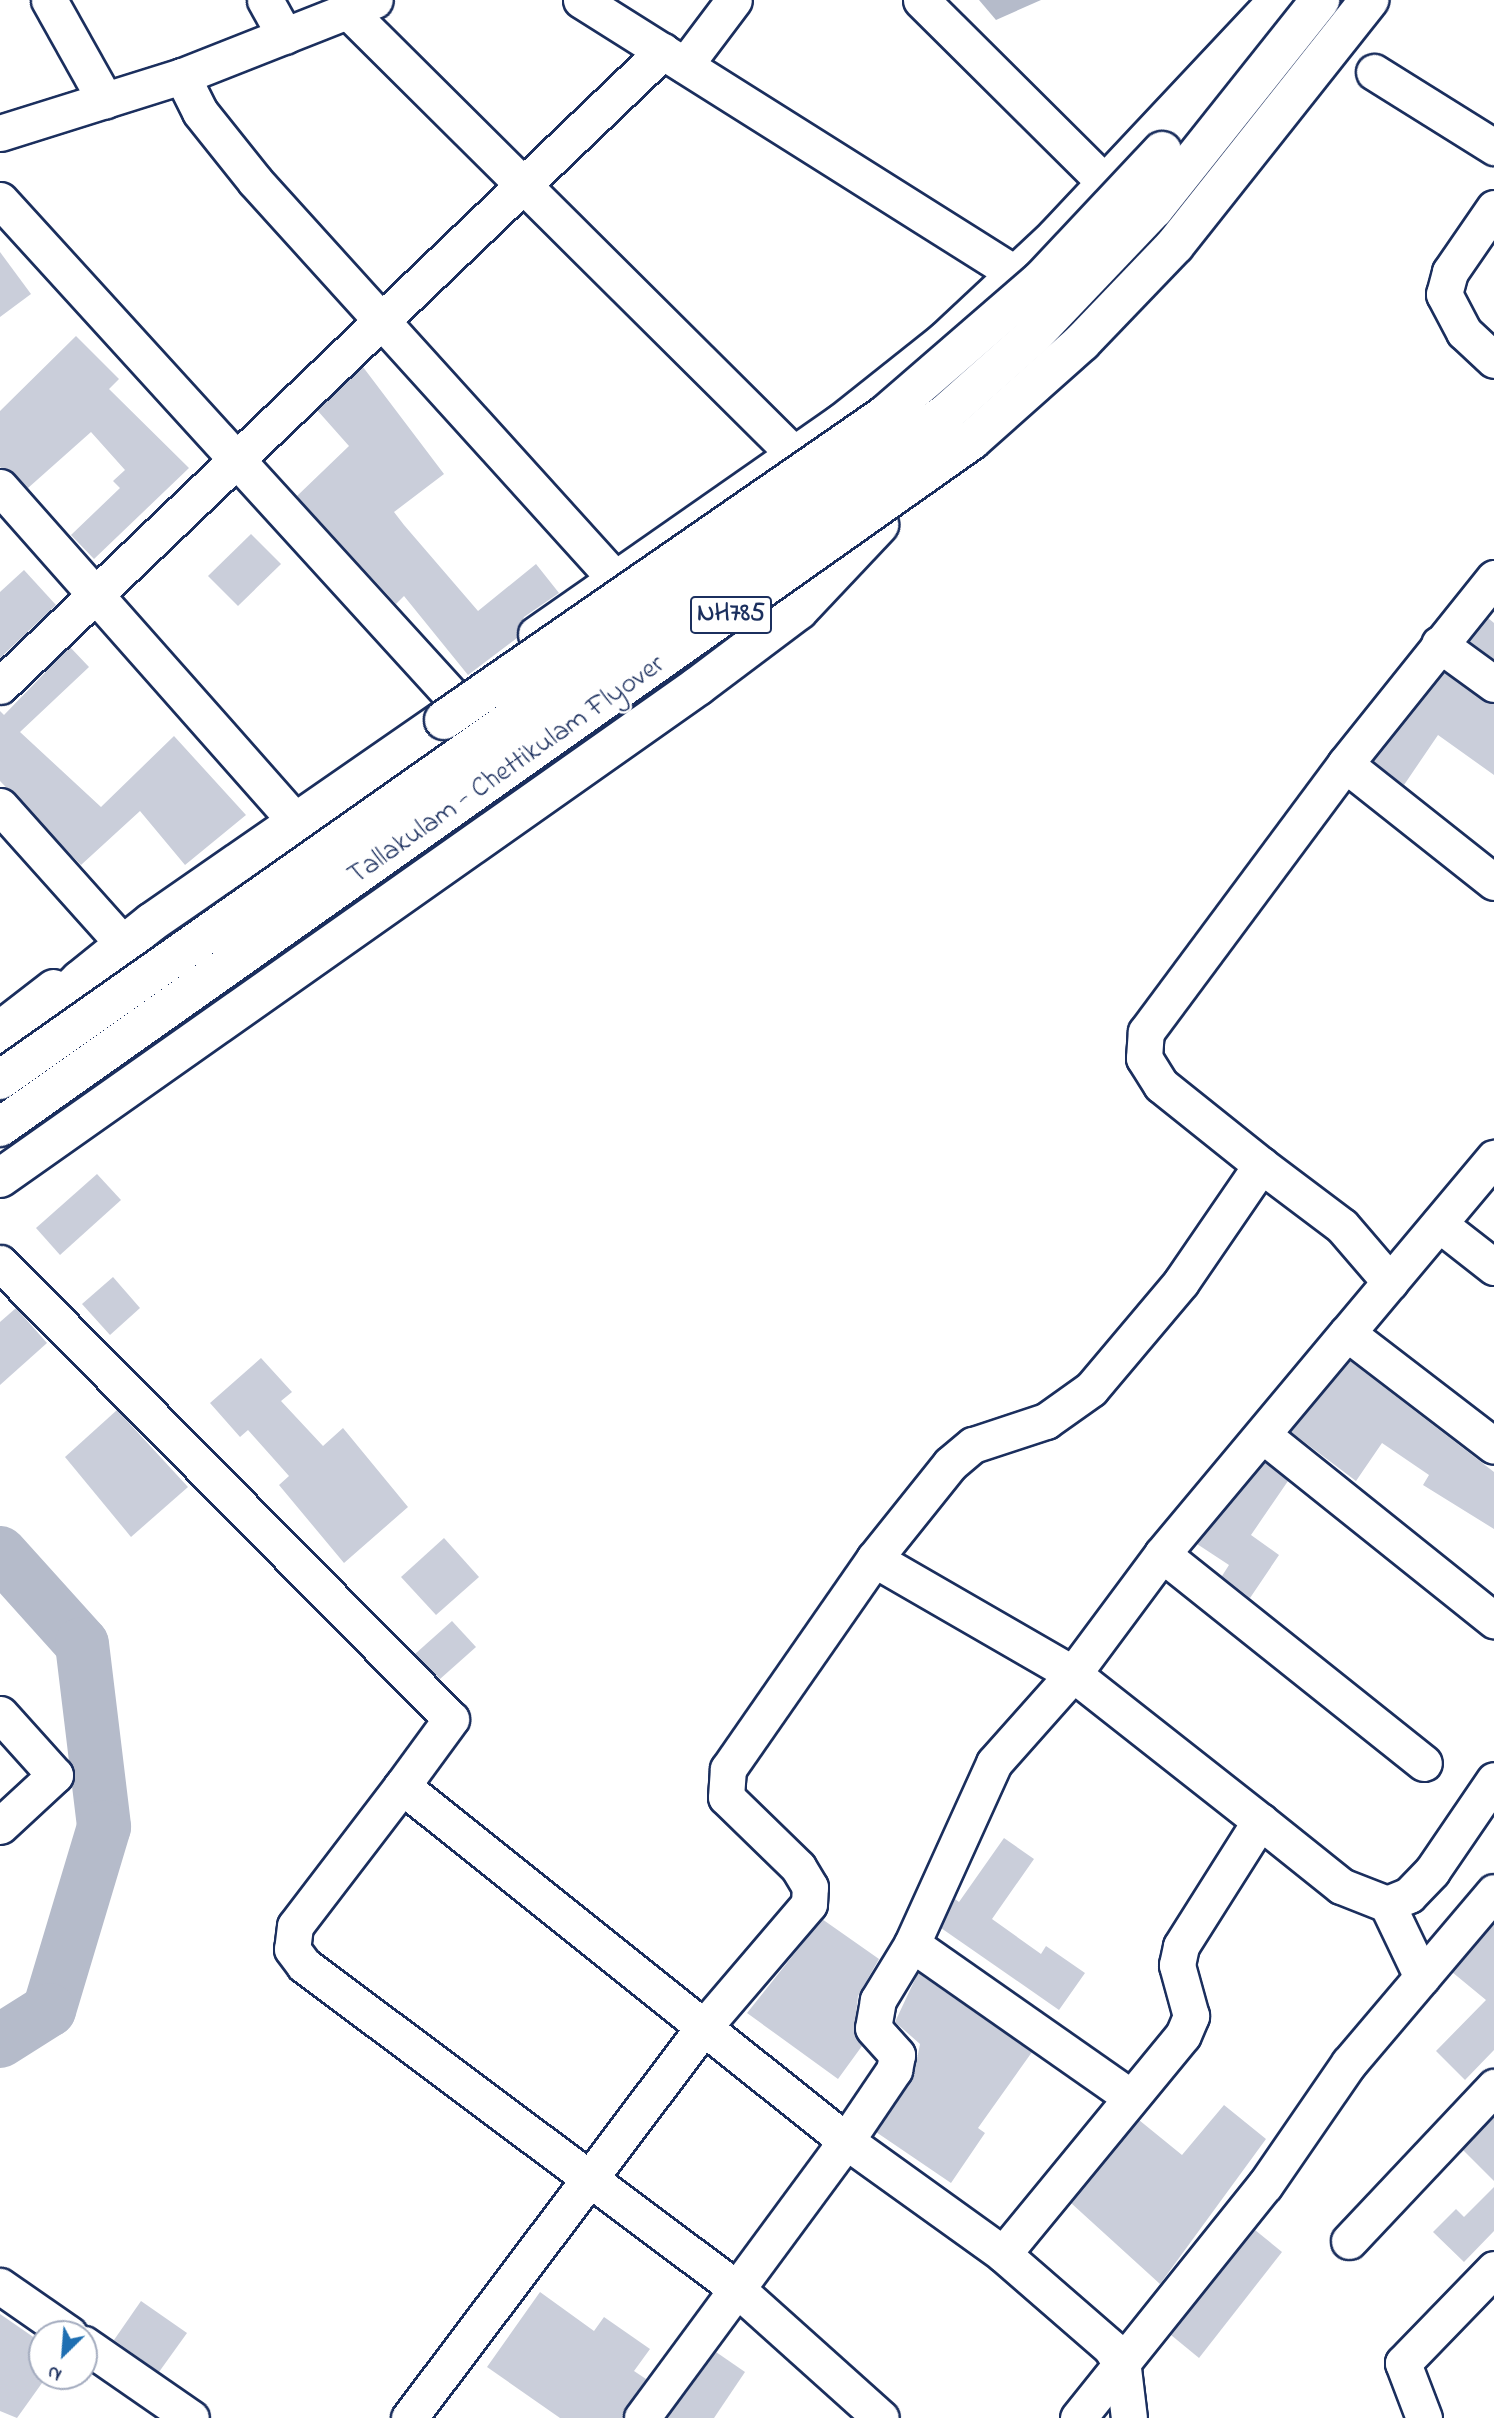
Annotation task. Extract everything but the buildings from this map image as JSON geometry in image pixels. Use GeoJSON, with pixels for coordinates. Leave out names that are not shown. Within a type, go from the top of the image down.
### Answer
{"type":"FeatureCollection","features":[{"type":"Feature","properties":{"kind":"highway"},"geometry":{"type":"LineString","coordinates":[[0,1058],[80,980],[152,922],[885,415],[1041,280],[1303,0]]}},
{"type":"Feature","properties":{"kind":"highway","name":"Tallakulam - Chettikulam Flyover"},"geometry":{"type":"LineString","coordinates":[[0,1080],[945,414],[1042,327],[1154,209],[1320,0]]}},
{"type":"Feature","properties":{"kind":"highway","name":"Tallakulam - Chettikulam Flyover"},"geometry":{"type":"LineString","coordinates":[[0,1127],[972,440],[1074,351],[1175,246],[1369,0]]}},
{"type":"Feature","properties":{"kind":"highway"},"geometry":{"type":"LineString","coordinates":[[0,1178],[708,679],[799,610],[879,525]]}},
{"type":"Feature","properties":{"kind":"street"},"geometry":{"type":"LineString","coordinates":[[49,0],[104,100]]}},
{"type":"Feature","properties":{"kind":"street"},"geometry":{"type":"LineString","coordinates":[[265,0],[285,36]]}},
{"type":"Feature","properties":{"kind":"street"},"geometry":{"type":"LineString","coordinates":[[581,0],[1016,274]]}},
{"type":"Feature","properties":{"kind":"street"},"geometry":{"type":"LineString","coordinates":[[0,686],[521,187],[674,58],[734,0]]}},
{"type":"Feature","properties":{"kind":"street"},"geometry":{"type":"LineString","coordinates":[[921,0],[1104,182]]}},
{"type":"Feature","properties":{"kind":"street"},"geometry":{"type":"LineString","coordinates":[[0,1028],[118,938],[616,576],[794,454],[917,363],[1016,274],[1276,0]]}},
{"type":"Feature","properties":{"kind":"street"},"geometry":{"type":"LineString","coordinates":[[0,133],[182,76],[361,6],[521,187],[794,454]]}},
{"type":"Feature","properties":{"kind":"street"},"geometry":{"type":"LineString","coordinates":[[1374,72],[1494,148]]}},
{"type":"Feature","properties":{"kind":"street"},"geometry":{"type":"LineString","coordinates":[[182,76],[231,153],[616,576],[681,665]]}},
{"type":"Feature","properties":{"kind":"street"},"geometry":{"type":"LineString","coordinates":[[0,200],[452,696]]}},
{"type":"Feature","properties":{"kind":"street"},"geometry":{"type":"LineString","coordinates":[[1494,208],[1450,272],[1444,294],[1464,332],[1494,360]]}},
{"type":"Feature","properties":{"kind":"street"},"geometry":{"type":"LineString","coordinates":[[0,487],[289,814]]}},
{"type":"Feature","properties":{"kind":"street"},"geometry":{"type":"LineString","coordinates":[[1390,1282],[1342,1226],[1161,1085],[1144,1058],[1146,1032],[1345,764],[1494,578]]}},
{"type":"Feature","properties":{"kind":"street"},"geometry":{"type":"LineString","coordinates":[[1439,644],[1494,684]]}},
{"type":"Feature","properties":{"kind":"street"},"geometry":{"type":"LineString","coordinates":[[1345,764],[1494,882]]}},
{"type":"Feature","properties":{"kind":"street"},"geometry":{"type":"LineString","coordinates":[[0,806],[118,938]]}},
{"type":"Feature","properties":{"kind":"street"},"geometry":{"type":"LineString","coordinates":[[642,2418],[846,2141],[894,2070],[897,2055],[873,2028],[878,2000],[912,1944],[995,1763],[1073,1674],[1162,1554],[1264,1436],[1494,1158]]}},
{"type":"Feature","properties":{"kind":"street"},"geometry":{"type":"LineString","coordinates":[[409,2418],[591,2185],[703,2028],[809,1904],[810,1887],[798,1867],[726,1797],[728,1769],[874,1559],[950,1464],[973,1445],[1046,1421],[1091,1389],[1181,1282],[1261,1165]]}},
{"type":"Feature","properties":{"kind":"street"},"geometry":{"type":"LineString","coordinates":[[1439,1224],[1494,1267]]}},
{"type":"Feature","properties":{"kind":"street"},"geometry":{"type":"LineString","coordinates":[[0,1263],[451,1719],[295,1926],[292,1950],[304,1965],[591,2185],[737,2290],[881,2418]]}},
{"type":"Feature","properties":{"kind":"street"},"geometry":{"type":"LineString","coordinates":[[1347,1333],[1494,1446]]}},
{"type":"Feature","properties":{"kind":"street"},"geometry":{"type":"LineString","coordinates":[[1264,1436],[1494,1620]]}},
{"type":"Feature","properties":{"kind":"street"},"geometry":{"type":"LineString","coordinates":[[1162,1554],[1424,1763]]}},
{"type":"Feature","properties":{"kind":"street"},"geometry":{"type":"LineString","coordinates":[[874,1559],[1073,1674],[1340,1886],[1387,1904],[1409,1895],[1432,1871],[1494,1780]]}},
{"type":"Feature","properties":{"kind":"street"},"geometry":{"type":"LineString","coordinates":[[0,1714],[55,1774],[0,1826]]}},
{"type":"Feature","properties":{"kind":"street"},"geometry":{"type":"LineString","coordinates":[[402,1786],[846,2141],[1003,2253],[1111,2348],[1123,2368],[1129,2418]]}},
{"type":"Feature","properties":{"kind":"street"},"geometry":{"type":"LineString","coordinates":[[1003,2253],[1128,2095],[1183,2035],[1191,2016],[1177,1965],[1181,1946],[1260,1821]]}},
{"type":"Feature","properties":{"kind":"street"},"geometry":{"type":"LineString","coordinates":[[1078,2418],[1123,2368],[1265,2185],[1342,2072],[1494,1892]]}},
{"type":"Feature","properties":{"kind":"street"},"geometry":{"type":"LineString","coordinates":[[1387,1904],[1422,1977]]}},
{"type":"Feature","properties":{"kind":"street"},"geometry":{"type":"LineString","coordinates":[[912,1944],[1128,2095]]}},
{"type":"Feature","properties":{"kind":"street"},"geometry":{"type":"LineString","coordinates":[[1349,2241],[1494,2087]]}},
{"type":"Feature","properties":{"kind":"street"},"geometry":{"type":"LineString","coordinates":[[1424,2418],[1403,2363],[1494,2269]]}},
{"type":"Feature","properties":{"kind":"street"},"geometry":{"type":"LineString","coordinates":[[0,2286],[49,2320]]}},
{"type":"Feature","properties":{"kind":"street"},"geometry":{"type":"LineString","coordinates":[[98,2354],[191,2418]]}},
{"type":"Feature","properties":{"kind":"water"},"geometry":{"type":"Polygon","coordinates":[[[979,0],[1041,0],[996,20],[979,0]]]}},
{"type":"Feature","properties":{"kind":"waterway"},"geometry":{"type":"LineString","coordinates":[[0,1553],[82,1644],[104,1827],[49,2010],[0,2041]]}}]}
